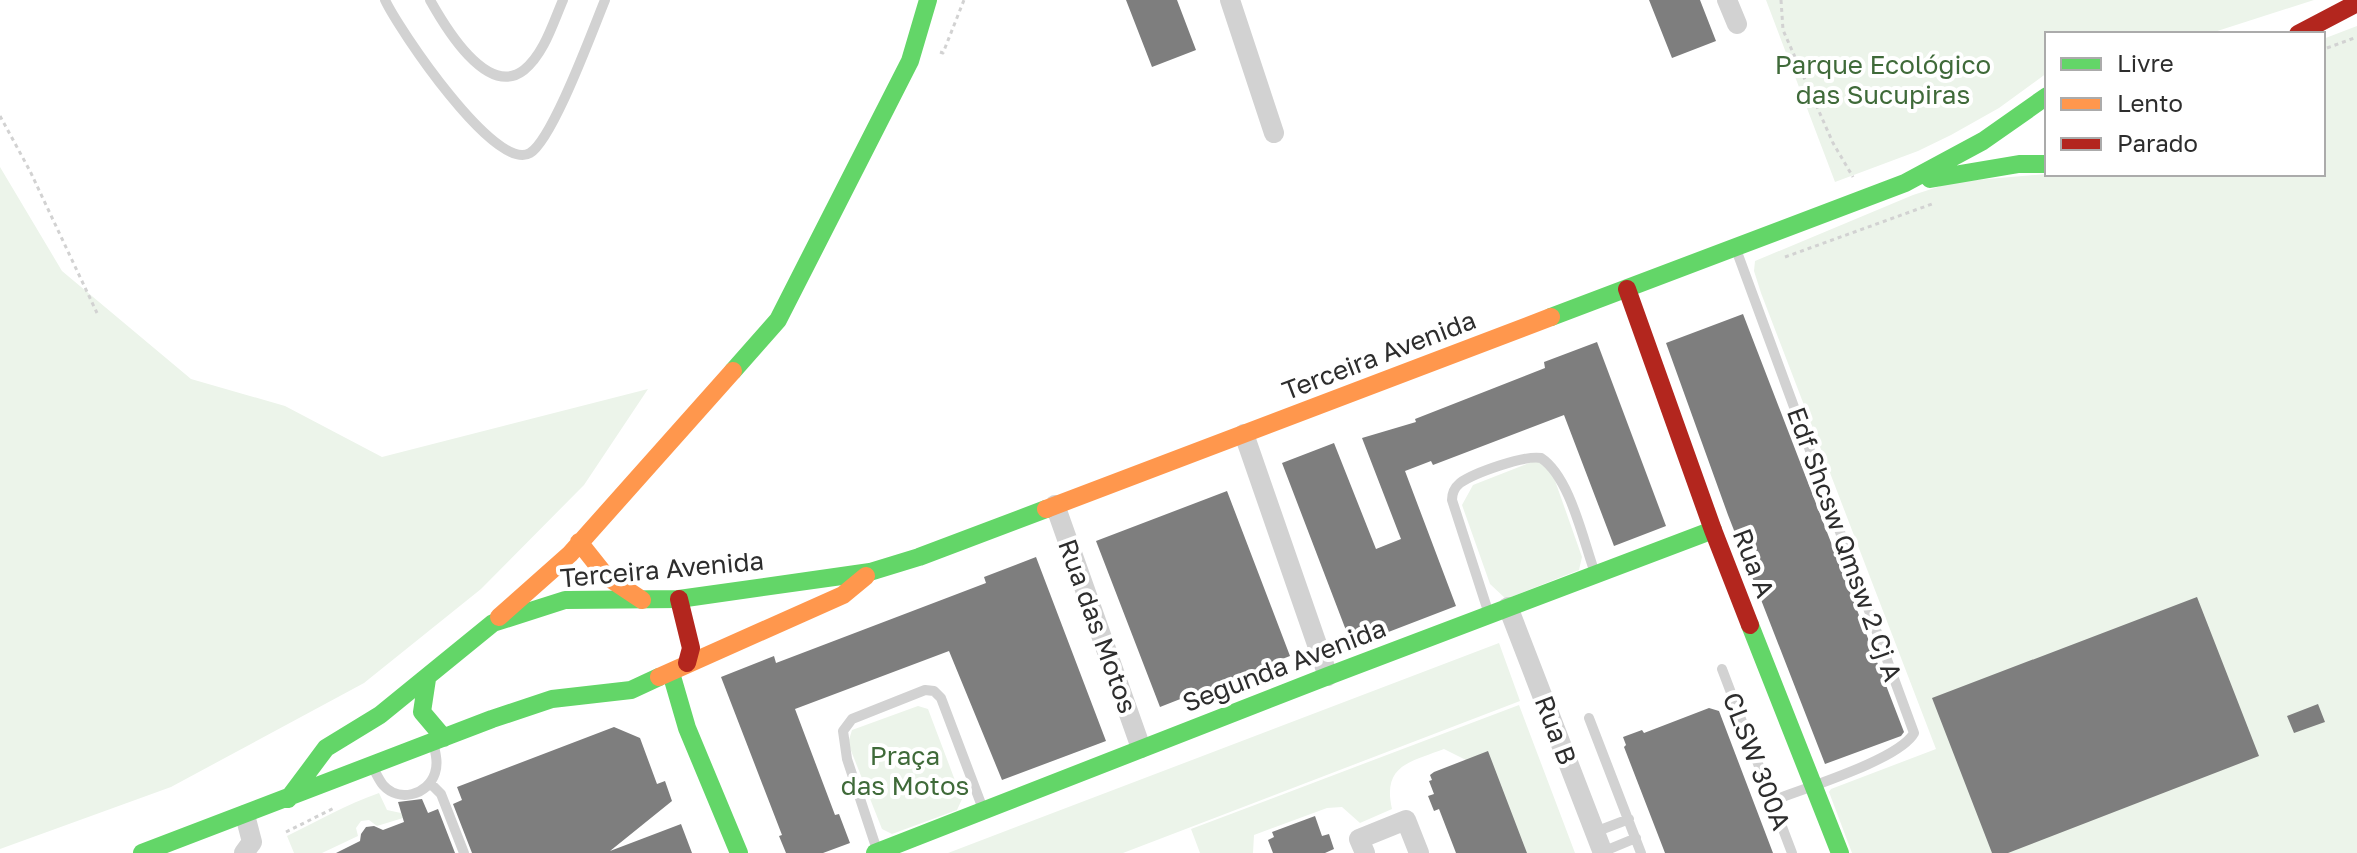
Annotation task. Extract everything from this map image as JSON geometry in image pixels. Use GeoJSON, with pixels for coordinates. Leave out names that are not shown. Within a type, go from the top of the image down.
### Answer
{"type":"FeatureCollection","features":[{"type":"Feature","properties":{"kind":"street"},"geometry":{"type":"LineString","coordinates":[[493,623],[574,548],[778,320],[910,61],[928,0]]}},
{"type":"Feature","properties":{"kind":"street"},"geometry":{"type":"LineString","coordinates":[[1230,0],[1274,133]]}},
{"type":"Feature","properties":{"kind":"street"},"geometry":{"type":"LineString","coordinates":[[1727,0],[1737,24]]}},
{"type":"Feature","properties":{"kind":"street"},"geometry":{"type":"LineString","coordinates":[[2299,32],[2355,6]]}},
{"type":"Feature","properties":{"kind":"street"},"geometry":{"type":"LineString","coordinates":[[1905,183],[1983,141],[2045,98]]}},
{"type":"Feature","properties":{"kind":"street"},"geometry":{"type":"LineString","coordinates":[[1905,183],[2019,164],[2039,152],[2026,125],[2028,111]]}},
{"type":"Feature","properties":{"kind":"street","name":"Terceira Avenida"},"geometry":{"type":"LineString","coordinates":[[288,799],[326,748],[380,715],[493,623],[565,600],[679,599],[870,572],[919,557],[1905,183]]}},
{"type":"Feature","properties":{"kind":"street","name":"Rua A"},"geometry":{"type":"LineString","coordinates":[[1627,289],[1713,530],[1840,853]]}},
{"type":"Feature","properties":{"kind":"street"},"geometry":{"type":"LineString","coordinates":[[1244,434],[1328,676]]}},
{"type":"Feature","properties":{"kind":"street","name":"Rua das Motos"},"geometry":{"type":"LineString","coordinates":[[1055,505],[1141,748]]}},
{"type":"Feature","properties":{"kind":"street","name":"Segunda Avenida"},"geometry":{"type":"LineString","coordinates":[[876,852],[1713,530]]}},
{"type":"Feature","properties":{"kind":"street"},"geometry":{"type":"LineString","coordinates":[[565,600],[574,548]]}},
{"type":"Feature","properties":{"kind":"street"},"geometry":{"type":"LineString","coordinates":[[574,548],[619,589],[643,601]]}},
{"type":"Feature","properties":{"kind":"street","name":"Terceira Avenida"},"geometry":{"type":"LineString","coordinates":[[142,853],[552,699],[631,690],[843,595],[870,572]]}},
{"type":"Feature","properties":{"kind":"street"},"geometry":{"type":"LineString","coordinates":[[679,599],[691,648],[679,668],[687,728],[739,853]]}},
{"type":"Feature","properties":{"kind":"street","name":"Rua B"},"geometry":{"type":"LineString","coordinates":[[1499,611],[1600,846]]}},
{"type":"Feature","properties":{"kind":"street"},"geometry":{"type":"LineString","coordinates":[[427,679],[422,712],[439,740]]}},
{"type":"Feature","properties":{"kind":"street"},"geometry":{"type":"LineString","coordinates":[[631,690],[687,728]]}},
{"type":"Feature","properties":{"kind":"street"},"geometry":{"type":"LineString","coordinates":[[244,853],[252,842],[245,815]]}},
{"type":"Feature","properties":{"kind":"street"},"geometry":{"type":"LineString","coordinates":[[1365,853],[1359,839],[1406,820],[1419,853]]}},
{"type":"Feature","properties":{"kind":"lane"},"geometry":{"type":"LineString","coordinates":[[385,0],[448,95],[499,144],[523,155],[532,152],[552,123],[605,0]]}},
{"type":"Feature","properties":{"kind":"lane"},"geometry":{"type":"LineString","coordinates":[[430,0],[444,26],[468,56],[485,71],[505,76],[521,73],[536,56],[563,0]]}},
{"type":"Feature","properties":{"kind":"lane","name":"Edf Shcsw Qmsw 2 Cj A"},"geometry":{"type":"LineString","coordinates":[[1735,246],[1914,733],[1900,747],[1882,758],[1813,785]]}},
{"type":"Feature","properties":{"kind":"lane"},"geometry":{"type":"LineString","coordinates":[[1499,611],[1452,494],[1463,481],[1520,458],[1541,458],[1555,470],[1567,494],[1595,575]]}},
{"type":"Feature","properties":{"kind":"lane","name":"CLSW 300A"},"geometry":{"type":"LineString","coordinates":[[1722,669],[1792,853]]}},
{"type":"Feature","properties":{"kind":"lane"},"geometry":{"type":"LineString","coordinates":[[876,852],[847,759],[843,731],[852,719],[925,690],[934,691],[941,698],[984,812]]}},
{"type":"Feature","properties":{"kind":"lane"},"geometry":{"type":"LineString","coordinates":[[1589,718],[1641,853]]}},
{"type":"Feature","properties":{"kind":"lane"},"geometry":{"type":"LineString","coordinates":[[372,766],[383,786],[393,793],[405,796],[416,794],[430,783],[435,772],[439,740]]}},
{"type":"Feature","properties":{"kind":"lane"},"geometry":{"type":"LineString","coordinates":[[430,783],[441,794],[464,853]]}},
{"type":"Feature","properties":{"kind":"lane"},"geometry":{"type":"LineString","coordinates":[[1772,801],[1813,785]]}},
{"type":"Feature","properties":{"kind":"lane"},"geometry":{"type":"LineString","coordinates":[[1600,846],[1629,819]]}},
{"type":"Feature","properties":{"kind":"lane"},"geometry":{"type":"LineString","coordinates":[[1600,846],[1636,838]]}},
{"type":"Feature","properties":{"kind":"path"},"geometry":{"type":"LineString","coordinates":[[929,49],[943,53],[964,0]]}},
{"type":"Feature","properties":{"kind":"path"},"geometry":{"type":"LineString","coordinates":[[1781,0],[1783,30],[1833,143],[1863,198]]}},
{"type":"Feature","properties":{"kind":"path"},"geometry":{"type":"LineString","coordinates":[[2325,49],[2357,37]]}},
{"type":"Feature","properties":{"kind":"path"},"geometry":{"type":"LineString","coordinates":[[0,116],[30,171],[97,313]]}},
{"type":"Feature","properties":{"kind":"path"},"geometry":{"type":"LineString","coordinates":[[1744,271],[1931,204]]}},
{"type":"Feature","properties":{"kind":"path"},"geometry":{"type":"LineString","coordinates":[[286,832],[338,805]]}},
{"type":"Feature","properties":{"kind":"green space","name":"Parque Ecológico das Sucupiras"},"geometry":{"type":"Polygon","coordinates":[[[1766,0],[2314,0],[2214,32],[2045,32],[2045,74],[1999,108],[1918,151],[1835,182],[1766,0]]]}},
{"type":"Feature","properties":{"kind":"green space"},"geometry":{"type":"Polygon","coordinates":[[[2357,26],[2357,853],[1852,853],[1829,792],[1831,789],[1936,749],[1761,293],[1754,271],[1755,261],[1913,195],[1953,182],[2045,174],[2325,176],[2325,38],[2357,26]]]}},
{"type":"Feature","properties":{"kind":"green space"},"geometry":{"type":"Polygon","coordinates":[[[0,167],[62,271],[191,379],[285,406],[382,457],[648,389],[584,485],[481,589],[364,683],[171,787],[0,849],[0,167]]]}},
{"type":"Feature","properties":{"kind":"green space"},"geometry":{"type":"Polygon","coordinates":[[[1537,460],[1553,475],[1582,557],[1579,570],[1506,599],[1490,584],[1462,505],[1473,485],[1537,460]]]}},
{"type":"Feature","properties":{"kind":"green space"},"geometry":{"type":"Polygon","coordinates":[[[1499,643],[1520,701],[1123,853],[948,853],[1499,643]]]}},
{"type":"Feature","properties":{"kind":"green space"},"geometry":{"type":"Polygon","coordinates":[[[1519,705],[1575,853],[1503,853],[1468,761],[1444,749],[1402,767],[1391,783],[1392,809],[1360,823],[1342,807],[1327,808],[1254,835],[1253,853],[1200,853],[1191,829],[1519,705]]]}},
{"type":"Feature","properties":{"kind":"green space","name":"Praça das Motos"},"geometry":{"type":"Polygon","coordinates":[[[918,706],[928,709],[962,799],[957,810],[892,834],[882,829],[848,743],[852,730],[918,706]]]}},
{"type":"Feature","properties":{"kind":"green space"},"geometry":{"type":"Polygon","coordinates":[[[379,793],[387,810],[401,813],[403,818],[377,826],[369,820],[361,821],[356,828],[358,836],[322,853],[294,853],[287,836],[379,793]]]}},
{"type":"Feature","properties":{"kind":"building"},"geometry":{"type":"Polygon","coordinates":[[[1126,0],[1177,0],[1196,50],[1152,67],[1126,0]]]}},
{"type":"Feature","properties":{"kind":"building"},"geometry":{"type":"Polygon","coordinates":[[[1649,0],[1700,0],[1716,41],[1672,58],[1649,0]]]}},
{"type":"Feature","properties":{"kind":"building"},"geometry":{"type":"Polygon","coordinates":[[[1743,314],[1904,732],[1901,736],[1825,764],[1728,515],[1666,343],[1743,314]]]}},
{"type":"Feature","properties":{"kind":"building"},"geometry":{"type":"Polygon","coordinates":[[[1597,342],[1666,526],[1614,546],[1564,415],[1433,465],[1431,461],[1405,471],[1456,606],[1352,646],[1282,463],[1334,443],[1376,549],[1401,539],[1362,438],[1416,422],[1415,419],[1545,368],[1544,362],[1597,342]]]}},
{"type":"Feature","properties":{"kind":"building"},"geometry":{"type":"Polygon","coordinates":[[[1227,491],[1290,656],[1160,707],[1096,541],[1227,491]]]}},
{"type":"Feature","properties":{"kind":"building"},"geometry":{"type":"Polygon","coordinates":[[[1036,557],[1106,741],[1002,780],[949,651],[795,709],[835,815],[839,814],[850,843],[823,853],[786,853],[779,836],[782,835],[721,677],[774,656],[776,663],[986,583],[984,577],[1036,557]]]}},
{"type":"Feature","properties":{"kind":"building"},"geometry":{"type":"Polygon","coordinates":[[[2197,597],[2259,756],[2008,853],[1992,853],[1932,698],[2197,597]]]}},
{"type":"Feature","properties":{"kind":"building"},"geometry":{"type":"Polygon","coordinates":[[[2318,704],[2325,722],[2294,733],[2287,716],[2318,704]]]}},
{"type":"Feature","properties":{"kind":"building"},"geometry":{"type":"Polygon","coordinates":[[[1709,708],[1719,711],[1773,853],[1665,853],[1624,747],[1623,737],[1642,730],[1644,733],[1709,708]]]}},
{"type":"Feature","properties":{"kind":"building"},"geometry":{"type":"Polygon","coordinates":[[[614,727],[640,738],[657,784],[665,781],[672,801],[610,851],[681,824],[692,853],[472,853],[453,804],[462,800],[457,787],[614,727]]]}},
{"type":"Feature","properties":{"kind":"building"},"geometry":{"type":"Polygon","coordinates":[[[1488,751],[1527,853],[1456,853],[1439,809],[1434,811],[1428,796],[1434,794],[1429,781],[1434,772],[1488,751]]]}},
{"type":"Feature","properties":{"kind":"building"},"geometry":{"type":"Polygon","coordinates":[[[422,799],[428,813],[438,809],[455,853],[336,853],[360,841],[366,827],[383,830],[404,822],[398,802],[422,799]]]}},
{"type":"Feature","properties":{"kind":"building"},"geometry":{"type":"Polygon","coordinates":[[[1315,816],[1322,836],[1329,834],[1334,849],[1325,853],[1273,853],[1268,840],[1274,837],[1272,832],[1315,816]]]}},
{"type":"Feature","properties":{"kind":"traffic: fast"},"geometry":{"type":"LineString","coordinates":[[733,371],[778,320],[910,61],[928,0]]}},
{"type":"Feature","properties":{"kind":"traffic: fast"},"geometry":{"type":"LineString","coordinates":[[1551,317],[1905,183],[1983,141],[2045,97]]}},
{"type":"Feature","properties":{"kind":"traffic: fast"},"geometry":{"type":"LineString","coordinates":[[1930,179],[2019,164],[2045,164]]}},
{"type":"Feature","properties":{"kind":"traffic: fast"},"geometry":{"type":"LineString","coordinates":[[288,799],[326,748],[380,715],[493,623],[565,600],[679,599],[870,572],[1046,509]]}},
{"type":"Feature","properties":{"kind":"traffic: fast"},"geometry":{"type":"LineString","coordinates":[[875,853],[1713,530]]}},
{"type":"Feature","properties":{"kind":"traffic: fast"},"geometry":{"type":"LineString","coordinates":[[1750,625],[1840,853]]}},
{"type":"Feature","properties":{"kind":"traffic: fast"},"geometry":{"type":"LineString","coordinates":[[671,673],[687,728],[739,853]]}},
{"type":"Feature","properties":{"kind":"traffic: fast"},"geometry":{"type":"LineString","coordinates":[[142,853],[492,719],[552,699],[631,690],[659,677]]}},
{"type":"Feature","properties":{"kind":"traffic: fast"},"geometry":{"type":"LineString","coordinates":[[427,679],[422,712],[444,738]]}},
{"type":"Feature","properties":{"kind":"traffic: slow"},"geometry":{"type":"LineString","coordinates":[[1046,509],[1551,317]]}},
{"type":"Feature","properties":{"kind":"traffic: slow"},"geometry":{"type":"LineString","coordinates":[[499,617],[570,554],[733,371]]}},
{"type":"Feature","properties":{"kind":"traffic: slow"},"geometry":{"type":"LineString","coordinates":[[579,542],[606,576],[642,600]]}},
{"type":"Feature","properties":{"kind":"traffic: slow"},"geometry":{"type":"LineString","coordinates":[[659,677],[843,595],[866,576]]}},
{"type":"Feature","properties":{"kind":"traffic: jam"},"geometry":{"type":"LineString","coordinates":[[2302,32],[2357,3]]}},
{"type":"Feature","properties":{"kind":"traffic: jam"},"geometry":{"type":"LineString","coordinates":[[1627,289],[1750,625]]}},
{"type":"Feature","properties":{"kind":"traffic: jam"},"geometry":{"type":"LineString","coordinates":[[679,599],[691,648],[687,663]]}}]}
